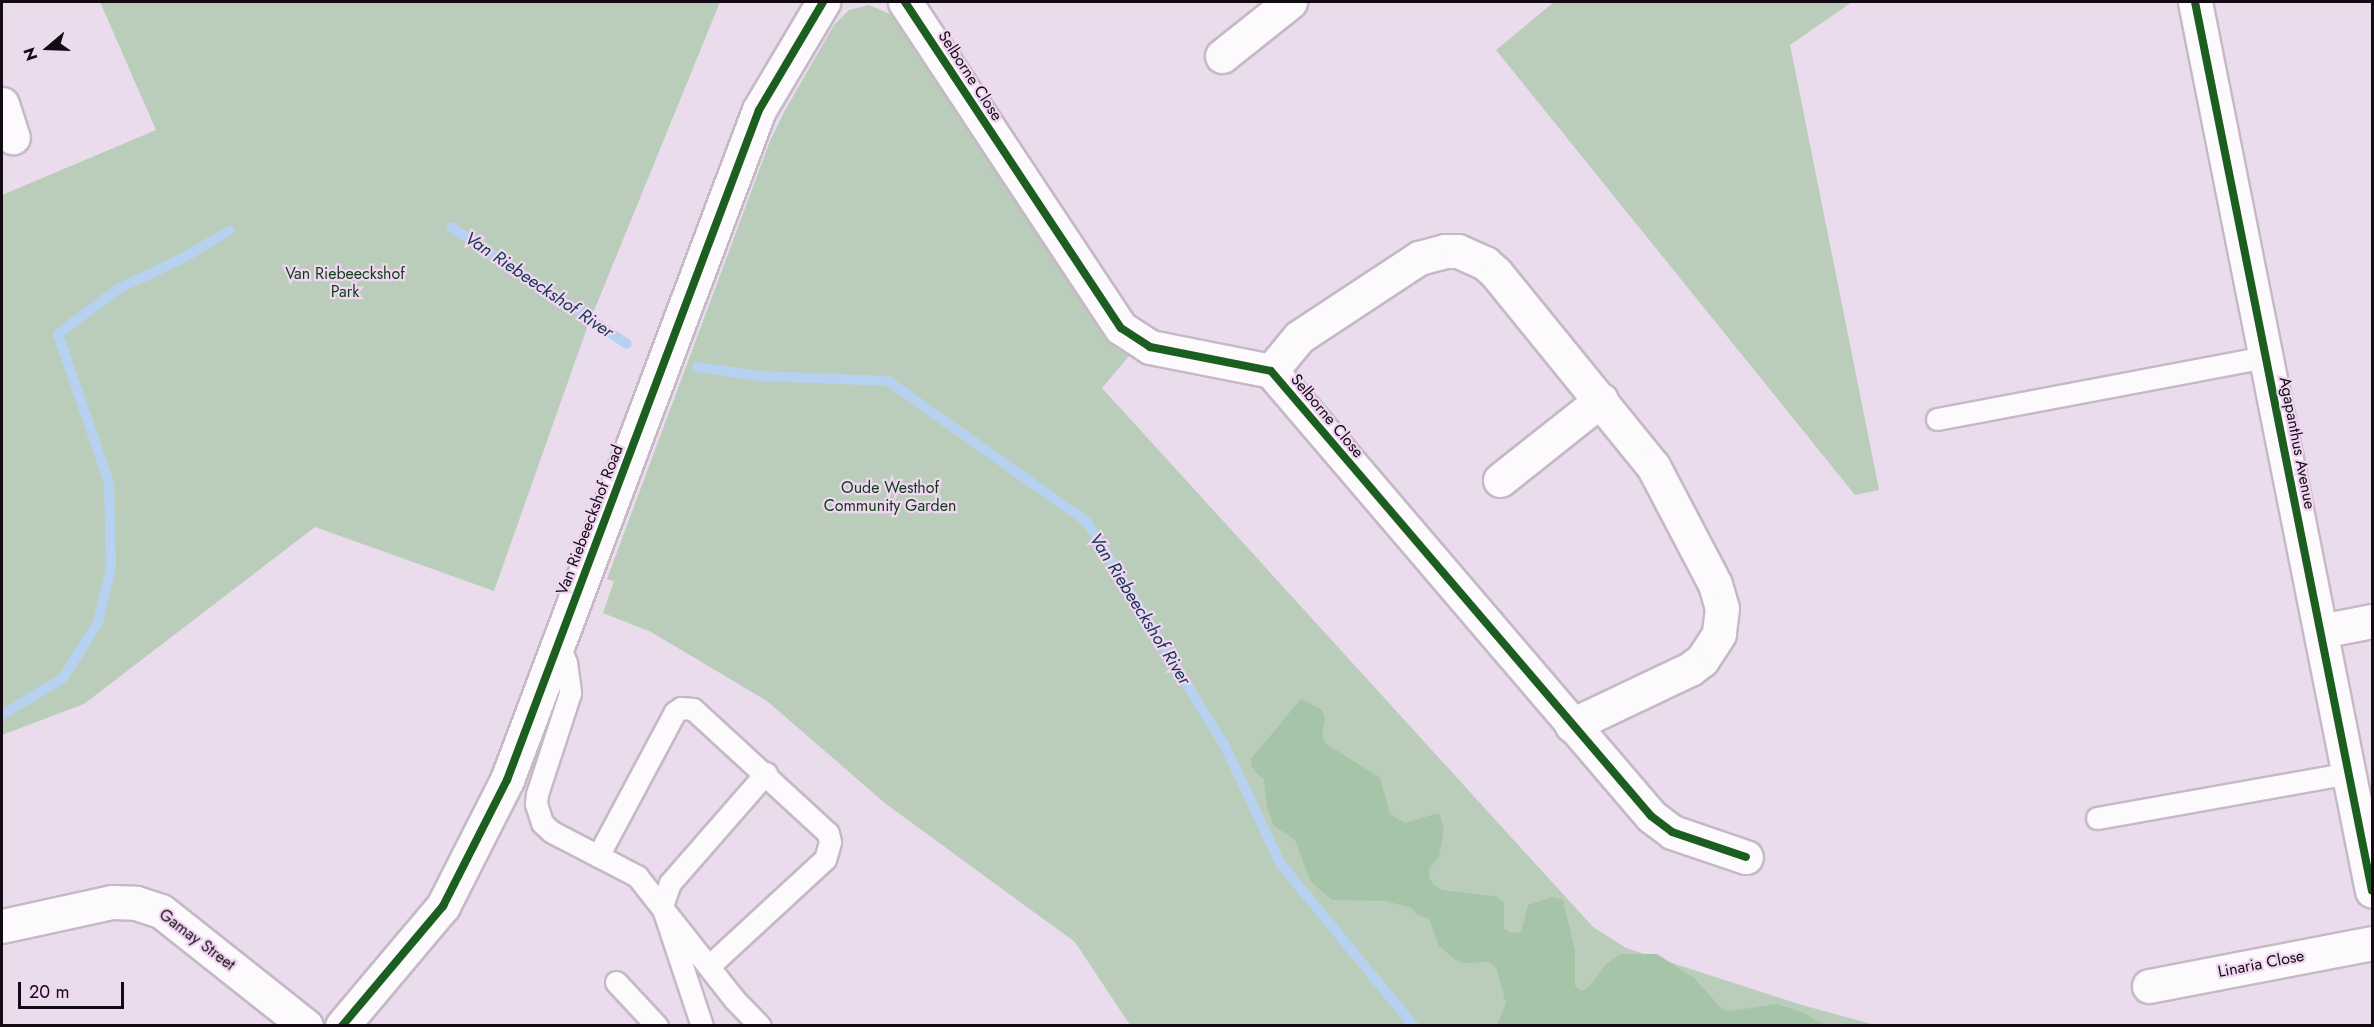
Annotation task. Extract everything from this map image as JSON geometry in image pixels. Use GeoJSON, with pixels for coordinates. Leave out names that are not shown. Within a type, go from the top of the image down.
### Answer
{"type":"FeatureCollection","features":[{"type":"Feature","properties":{"kind":"street","name":"Van Riebeeckshof Road"},"geometry":{"type":"LineString","coordinates":[[342,1026],[443,906],[507,780],[759,110],[823,2]]}},
{"type":"Feature","properties":{"kind":"street","name":"Selborne Close"},"geometry":{"type":"LineString","coordinates":[[905,2],[1121,328],[1138,342],[1150,347],[1271,371],[1572,725],[1661,825],[1672,832],[1746,857]]}},
{"type":"Feature","properties":{"kind":"street"},"geometry":{"type":"LineString","coordinates":[[1222,57],[1290,2]]}},
{"type":"Feature","properties":{"kind":"street","name":"Agapanthus Avenue"},"geometry":{"type":"LineString","coordinates":[[2195,2],[2373,891]]}},
{"type":"Feature","properties":{"kind":"street"},"geometry":{"type":"LineString","coordinates":[[2,104],[13,137]]}},
{"type":"Feature","properties":{"kind":"street","name":"Selborne Close"},"geometry":{"type":"LineString","coordinates":[[1271,371],[1299,337],[1419,258],[1444,251],[1458,251],[1485,263],[1496,273],[1653,466],[1715,584],[1722,608],[1722,621],[1712,648],[1690,669],[1572,725]]}},
{"type":"Feature","properties":{"kind":"street"},"geometry":{"type":"LineString","coordinates":[[1500,480],[1601,400]]}},
{"type":"Feature","properties":{"kind":"street"},"geometry":{"type":"LineString","coordinates":[[2321,631],[2373,621]]}},
{"type":"Feature","properties":{"kind":"street","name":"Gamay Street"},"geometry":{"type":"LineString","coordinates":[[2,926],[112,902],[136,903],[161,911],[306,1026]]}},
{"type":"Feature","properties":{"kind":"street","name":"Linaria Close"},"geometry":{"type":"LineString","coordinates":[[2148,986],[2373,943]]}},
{"type":"Feature","properties":{"kind":"lane"},"geometry":{"type":"LineString","coordinates":[[1937,419],[2266,357]]}},
{"type":"Feature","properties":{"kind":"lane"},"geometry":{"type":"LineString","coordinates":[[558,643],[566,663],[570,693],[540,783],[536,804],[542,824],[552,832],[637,876],[710,965],[734,999],[760,1026]]}},
{"type":"Feature","properties":{"kind":"lane"},"geometry":{"type":"LineString","coordinates":[[598,856],[675,712],[681,708],[693,709],[766,772],[828,833],[825,859],[710,965]]}},
{"type":"Feature","properties":{"kind":"lane"},"geometry":{"type":"LineString","coordinates":[[702,1026],[662,906],[670,882],[766,772]]}},
{"type":"Feature","properties":{"kind":"lane"},"geometry":{"type":"LineString","coordinates":[[2097,818],[2349,773]]}},
{"type":"Feature","properties":{"kind":"lane"},"geometry":{"type":"LineString","coordinates":[[616,982],[657,1026]]}},
{"type":"Feature","properties":{"kind":"green space","name":"Van Riebeeckshof Park"},"geometry":{"type":"Polygon","coordinates":[[[100,2],[720,2],[587,328],[494,591],[315,527],[84,704],[2,735],[2,195],[156,130],[100,2]]]}},
{"type":"Feature","properties":{"kind":"green space"},"geometry":{"type":"Polygon","coordinates":[[[1554,2],[1852,2],[1790,45],[1879,490],[1855,495],[1496,50],[1554,2]]]}},
{"type":"Feature","properties":{"kind":"green space","name":"Oude Westhof Community Garden"},"geometry":{"type":"Polygon","coordinates":[[[869,5],[892,15],[900,25],[1111,344],[1129,356],[1102,388],[1593,927],[1626,948],[1802,1005],[1875,1025],[1130,1025],[1075,942],[886,804],[767,701],[651,632],[603,613],[614,581],[607,579],[770,141],[834,25],[849,10],[869,5]]]}},
{"type":"Feature","properties":{"kind":"green space"},"geometry":{"type":"Polygon","coordinates":[[[1301,699],[1322,710],[1325,718],[1322,735],[1325,743],[1380,778],[1390,813],[1396,818],[1405,823],[1439,813],[1444,829],[1439,856],[1429,869],[1429,878],[1434,885],[1442,890],[1498,897],[1504,903],[1504,929],[1511,933],[1521,932],[1528,905],[1553,897],[1563,900],[1575,951],[1575,986],[1582,991],[1590,986],[1606,964],[1621,954],[1657,954],[1694,978],[1723,1010],[1731,1011],[1777,1004],[1802,1012],[1824,1025],[1497,1025],[1506,1003],[1496,968],[1490,962],[1463,963],[1454,959],[1439,946],[1429,919],[1418,915],[1411,908],[1386,901],[1332,900],[1311,882],[1295,840],[1273,825],[1267,806],[1264,780],[1252,768],[1251,759],[1301,699]]]}},
{"type":"Feature","properties":{"kind":"waterway","name":"Van Riebeeckshof River"},"geometry":{"type":"LineString","coordinates":[[451,227],[627,344]]}},
{"type":"Feature","properties":{"kind":"waterway"},"geometry":{"type":"LineString","coordinates":[[2,715],[63,678],[98,622],[111,566],[109,483],[58,334],[118,289],[185,257],[230,230]]}},
{"type":"Feature","properties":{"kind":"waterway","name":"Van Riebeeckshof River"},"geometry":{"type":"LineString","coordinates":[[697,367],[759,376],[888,381],[1087,522],[1225,746],[1280,863],[1414,1026]]}},
{"type":"Feature","properties":{"kind":"cycle path"},"geometry":{"type":"LineString","coordinates":[[342,1026],[443,906],[507,780],[759,110],[823,2]]}},
{"type":"Feature","properties":{"kind":"cycle path"},"geometry":{"type":"LineString","coordinates":[[905,2],[1121,328],[1150,347],[1271,371],[1651,816],[1672,832],[1746,857]]}},
{"type":"Feature","properties":{"kind":"cycle path"},"geometry":{"type":"LineString","coordinates":[[2195,2],[2372,891]]}}]}
